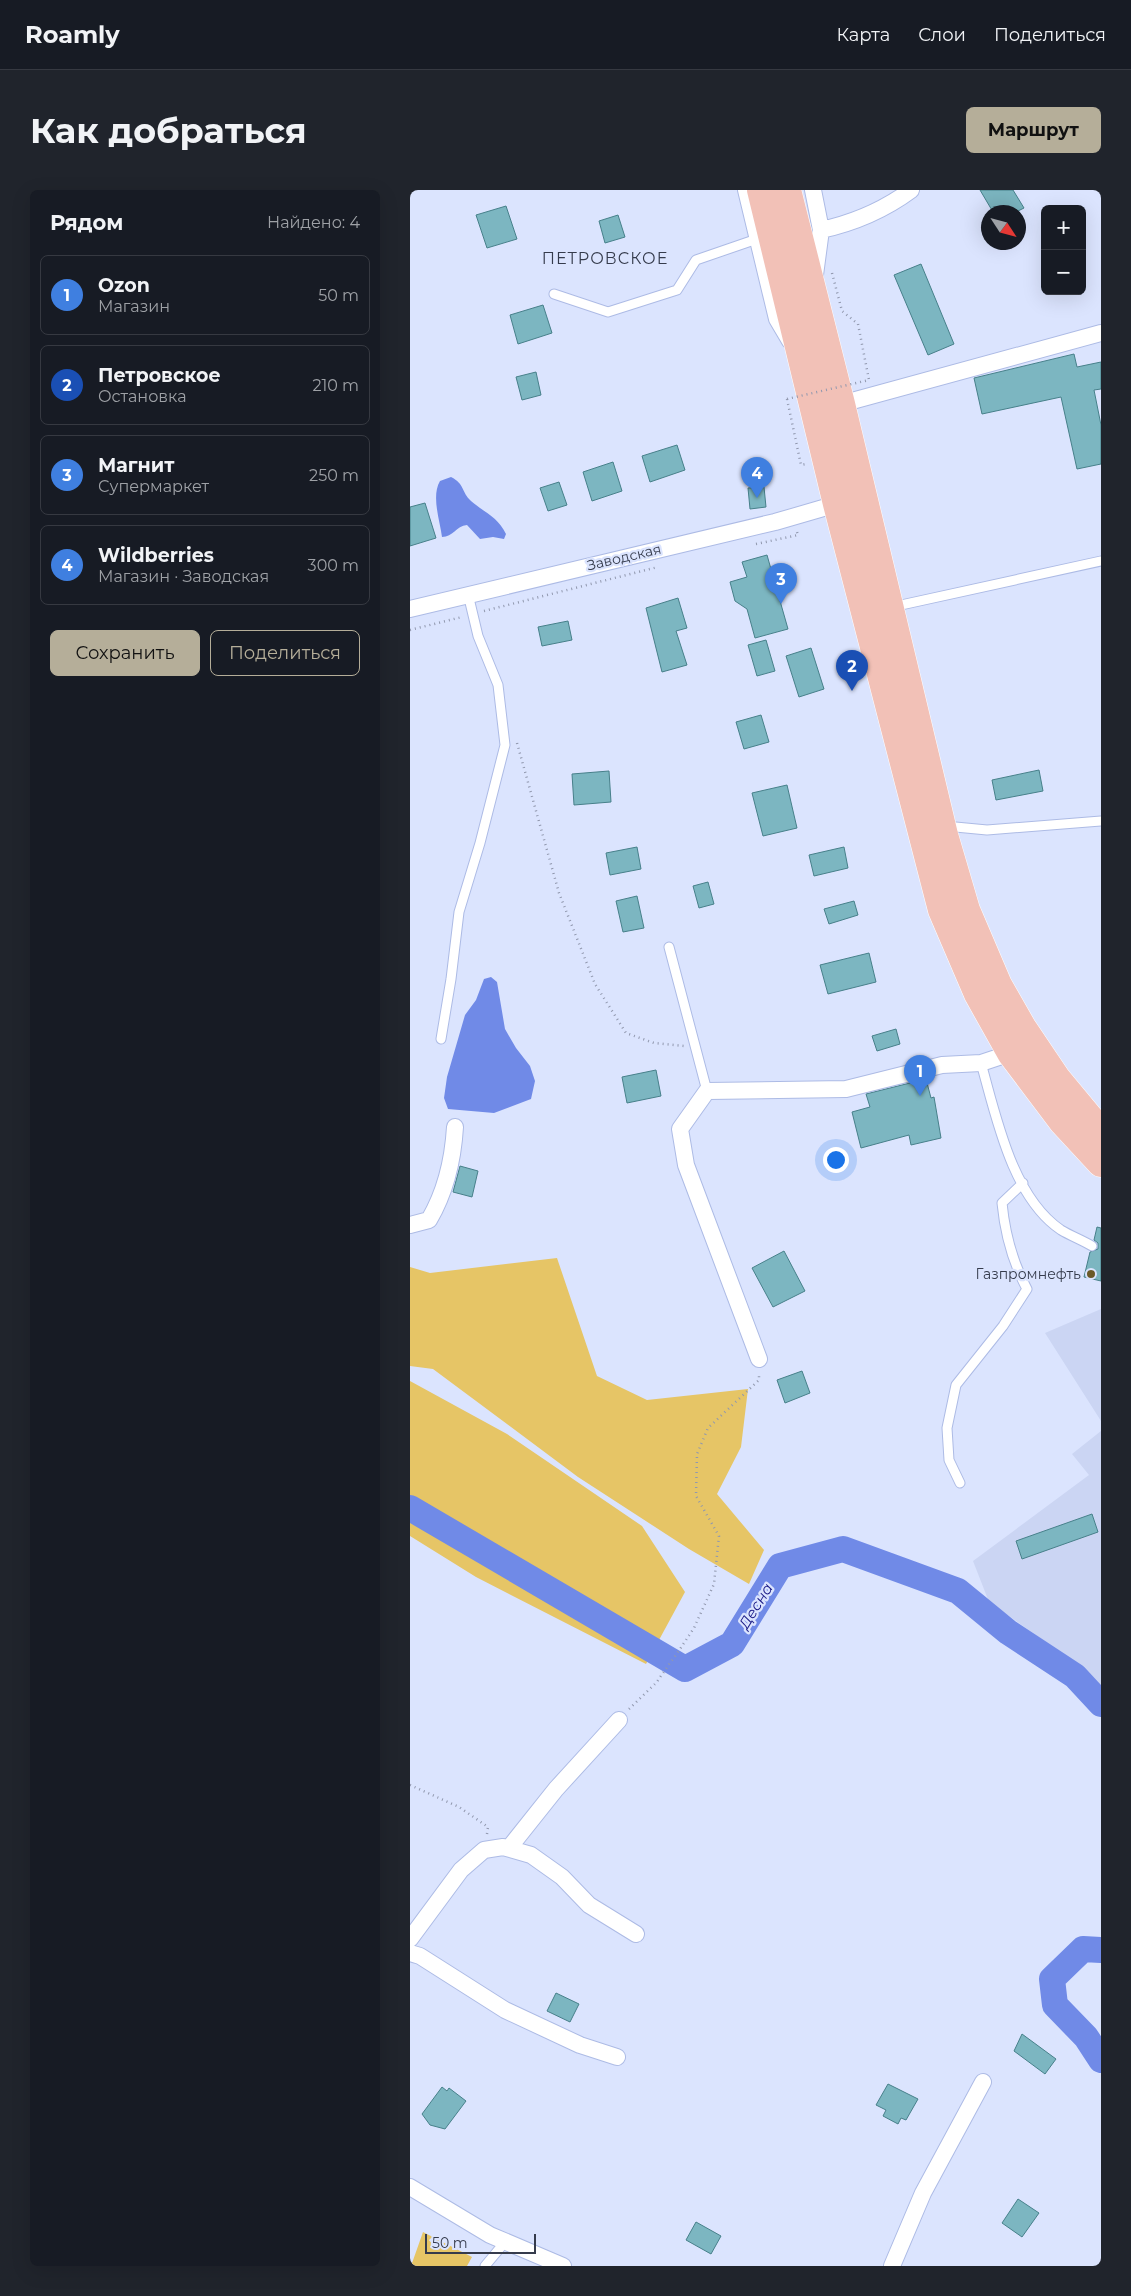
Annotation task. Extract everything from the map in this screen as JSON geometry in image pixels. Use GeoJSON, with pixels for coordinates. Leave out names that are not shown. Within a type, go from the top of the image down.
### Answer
{"type":"FeatureCollection","features":[{"type":"Feature","properties":{"kind":"highway"},"geometry":{"type":"LineString","coordinates":[[761,190],[838,504],[942,910],[978,994],[1011,1053],[1063,1122],[1101,1163]]}},
{"type":"Feature","properties":{"kind":"highway"},"geometry":{"type":"LineString","coordinates":[[787,190],[841,404],[942,826],[966,910],[998,984],[1022,1027],[1057,1079],[1101,1132]]}},
{"type":"Feature","properties":{"kind":"street"},"geometry":{"type":"LineString","coordinates":[[746,190],[777,319],[803,364]]}},
{"type":"Feature","properties":{"kind":"street"},"geometry":{"type":"LineString","coordinates":[[812,292],[820,230],[813,190]]}},
{"type":"Feature","properties":{"kind":"street"},"geometry":{"type":"LineString","coordinates":[[820,230],[848,224],[895,202],[912,190]]}},
{"type":"Feature","properties":{"kind":"street"},"geometry":{"type":"LineString","coordinates":[[841,404],[1101,333]]}},
{"type":"Feature","properties":{"kind":"street","name":"Заводская"},"geometry":{"type":"LineString","coordinates":[[410,609],[793,517],[838,504]]}},
{"type":"Feature","properties":{"kind":"street"},"geometry":{"type":"LineString","coordinates":[[758,1358],[686,1166],[680,1129],[707,1091],[846,1089],[942,1065],[980,1063],[1011,1053]]}},
{"type":"Feature","properties":{"kind":"street"},"geometry":{"type":"LineString","coordinates":[[410,1225],[429,1220],[440,1201],[453,1153],[455,1127]]}},
{"type":"Feature","properties":{"kind":"street"},"geometry":{"type":"LineString","coordinates":[[509,1848],[556,1789],[619,1720]]}},
{"type":"Feature","properties":{"kind":"street"},"geometry":{"type":"LineString","coordinates":[[410,1939],[461,1870],[484,1850],[503,1847],[531,1855],[562,1877],[589,1905],[636,1934]]}},
{"type":"Feature","properties":{"kind":"street"},"geometry":{"type":"LineString","coordinates":[[410,1953],[420,1956],[504,2010],[580,2044],[617,2057]]}},
{"type":"Feature","properties":{"kind":"street"},"geometry":{"type":"LineString","coordinates":[[892,2266],[923,2193],[983,2082]]}},
{"type":"Feature","properties":{"kind":"street"},"geometry":{"type":"LineString","coordinates":[[410,2186],[490,2235],[563,2266]]}},
{"type":"Feature","properties":{"kind":"lane"},"geometry":{"type":"LineString","coordinates":[[554,294],[608,312],[677,290],[696,260],[757,239]]}},
{"type":"Feature","properties":{"kind":"lane"},"geometry":{"type":"LineString","coordinates":[[890,607],[1101,561]]}},
{"type":"Feature","properties":{"kind":"lane"},"geometry":{"type":"LineString","coordinates":[[441,1039],[459,912],[480,843],[505,745],[498,685],[478,636],[468,594]]}},
{"type":"Feature","properties":{"kind":"lane"},"geometry":{"type":"LineString","coordinates":[[942,826],[987,830],[1101,821]]}},
{"type":"Feature","properties":{"kind":"lane"},"geometry":{"type":"LineString","coordinates":[[669,947],[707,1091]]}},
{"type":"Feature","properties":{"kind":"lane"},"geometry":{"type":"LineString","coordinates":[[980,1063],[1010,1163],[1038,1207],[1060,1229],[1092,1246]]}},
{"type":"Feature","properties":{"kind":"lane"},"geometry":{"type":"LineString","coordinates":[[960,1483],[949,1460],[947,1428],[956,1385],[1003,1326],[1027,1289],[1015,1266],[1004,1229],[1002,1203],[1023,1183]]}},
{"type":"Feature","properties":{"kind":"lane"},"geometry":{"type":"LineString","coordinates":[[486,2266],[505,2242]]}},
{"type":"Feature","properties":{"kind":"path"},"geometry":{"type":"LineString","coordinates":[[808,464],[801,465],[787,399],[869,380],[858,324],[842,311],[832,273]]}},
{"type":"Feature","properties":{"kind":"path"},"geometry":{"type":"LineString","coordinates":[[753,545],[798,535],[793,517]]}},
{"type":"Feature","properties":{"kind":"path"},"geometry":{"type":"LineString","coordinates":[[410,630],[660,567]]}},
{"type":"Feature","properties":{"kind":"path"},"geometry":{"type":"LineString","coordinates":[[516,737],[559,892],[594,984],[626,1033],[654,1044],[683,1045],[699,1061]]}},
{"type":"Feature","properties":{"kind":"path"},"geometry":{"type":"LineString","coordinates":[[619,1720],[656,1684],[694,1628],[714,1584],[719,1536],[696,1496],[698,1454],[708,1428],[759,1380],[758,1358]]}},
{"type":"Feature","properties":{"kind":"path"},"geometry":{"type":"LineString","coordinates":[[410,1785],[459,1807],[488,1827],[484,1850]]}},
{"type":"Feature","properties":{"kind":"shaded area"},"geometry":{"type":"Polygon","coordinates":[[[557,1258],[597,1376],[647,1400],[748,1389],[741,1447],[717,1494],[764,1550],[749,1584],[689,1549],[578,1477],[433,1369],[410,1366],[410,1267],[430,1273],[557,1258]]]}},
{"type":"Feature","properties":{"kind":"shaded area"},"geometry":{"type":"Polygon","coordinates":[[[1101,1309],[1101,1421],[1045,1333],[1101,1309]]]}},
{"type":"Feature","properties":{"kind":"shaded area"},"geometry":{"type":"Polygon","coordinates":[[[410,1381],[507,1434],[642,1526],[685,1592],[646,1664],[476,1577],[410,1536],[410,1381]]]}},
{"type":"Feature","properties":{"kind":"shaded area"},"geometry":{"type":"Polygon","coordinates":[[[1101,1431],[1101,1686],[1083,1668],[989,1602],[973,1561],[1089,1475],[1072,1454],[1101,1431]]]}},
{"type":"Feature","properties":{"kind":"shaded area"},"geometry":{"type":"Polygon","coordinates":[[[423,2232],[472,2257],[467,2266],[411,2266],[423,2232]]]}},
{"type":"Feature","properties":{"kind":"water"},"geometry":{"type":"Polygon","coordinates":[[[451,477],[459,482],[471,501],[499,523],[506,534],[504,539],[493,537],[480,539],[467,525],[460,527],[446,537],[442,537],[436,501],[437,487],[440,481],[451,477]]]}},
{"type":"Feature","properties":{"kind":"water"},"geometry":{"type":"Polygon","coordinates":[[[491,977],[497,982],[505,1029],[516,1048],[530,1066],[535,1081],[531,1099],[494,1113],[448,1109],[444,1098],[447,1077],[465,1015],[476,1000],[484,979],[491,977]]]}},
{"type":"Feature","properties":{"kind":"building"},"geometry":{"type":"Polygon","coordinates":[[[980,190],[1013,190],[1022,205],[989,205],[980,190]]]}},
{"type":"Feature","properties":{"kind":"building"},"geometry":{"type":"Polygon","coordinates":[[[506,206],[517,239],[487,248],[476,215],[506,206]]]}},
{"type":"Feature","properties":{"kind":"building"},"geometry":{"type":"Polygon","coordinates":[[[618,215],[625,237],[605,243],[599,221],[618,215]]]}},
{"type":"Feature","properties":{"kind":"building"},"geometry":{"type":"Polygon","coordinates":[[[921,264],[954,344],[928,355],[894,275],[921,264]]]}},
{"type":"Feature","properties":{"kind":"building"},"geometry":{"type":"Polygon","coordinates":[[[543,305],[552,333],[518,344],[510,315],[543,305]]]}},
{"type":"Feature","properties":{"kind":"building"},"geometry":{"type":"Polygon","coordinates":[[[1074,354],[1077,367],[1101,362],[1101,389],[1094,390],[1101,425],[1101,464],[1077,469],[1061,397],[982,414],[974,378],[1074,354]]]}},
{"type":"Feature","properties":{"kind":"building"},"geometry":{"type":"Polygon","coordinates":[[[536,372],[541,395],[522,400],[516,377],[536,372]]]}},
{"type":"Feature","properties":{"kind":"building"},"geometry":{"type":"Polygon","coordinates":[[[677,445],[685,470],[650,482],[642,456],[677,445]]]}},
{"type":"Feature","properties":{"kind":"building"},"geometry":{"type":"Polygon","coordinates":[[[613,462],[622,491],[592,501],[583,472],[613,462]]]}},
{"type":"Feature","properties":{"kind":"building"},"geometry":{"type":"Polygon","coordinates":[[[559,482],[567,505],[548,511],[540,488],[559,482]]]}},
{"type":"Feature","properties":{"kind":"building"},"geometry":{"type":"Polygon","coordinates":[[[764,487],[766,507],[750,509],[748,488],[764,487]]]}},
{"type":"Feature","properties":{"kind":"building"},"geometry":{"type":"Polygon","coordinates":[[[425,503],[436,538],[410,546],[410,507],[425,503]]]}},
{"type":"Feature","properties":{"kind":"building"},"geometry":{"type":"Polygon","coordinates":[[[767,555],[788,629],[755,638],[747,609],[735,601],[730,582],[747,577],[742,562],[767,555]]]}},
{"type":"Feature","properties":{"kind":"building"},"geometry":{"type":"Polygon","coordinates":[[[678,598],[687,628],[676,631],[687,665],[662,672],[646,608],[678,598]]]}},
{"type":"Feature","properties":{"kind":"building"},"geometry":{"type":"Polygon","coordinates":[[[568,621],[572,640],[542,646],[538,627],[568,621]]]}},
{"type":"Feature","properties":{"kind":"building"},"geometry":{"type":"Polygon","coordinates":[[[766,640],[775,671],[757,676],[748,645],[766,640]]]}},
{"type":"Feature","properties":{"kind":"building"},"geometry":{"type":"Polygon","coordinates":[[[811,648],[824,689],[799,697],[786,656],[811,648]]]}},
{"type":"Feature","properties":{"kind":"building"},"geometry":{"type":"Polygon","coordinates":[[[761,715],[769,742],[744,749],[736,722],[761,715]]]}},
{"type":"Feature","properties":{"kind":"building"},"geometry":{"type":"Polygon","coordinates":[[[1039,770],[1043,791],[996,800],[992,780],[1039,770]]]}},
{"type":"Feature","properties":{"kind":"building"},"geometry":{"type":"Polygon","coordinates":[[[609,771],[611,802],[574,805],[572,774],[609,771]]]}},
{"type":"Feature","properties":{"kind":"building"},"geometry":{"type":"Polygon","coordinates":[[[787,785],[797,828],[763,836],[752,793],[787,785]]]}},
{"type":"Feature","properties":{"kind":"building"},"geometry":{"type":"Polygon","coordinates":[[[637,847],[641,869],[610,875],[606,853],[637,847]]]}},
{"type":"Feature","properties":{"kind":"building"},"geometry":{"type":"Polygon","coordinates":[[[844,847],[848,868],[814,876],[809,855],[844,847]]]}},
{"type":"Feature","properties":{"kind":"building"},"geometry":{"type":"Polygon","coordinates":[[[708,882],[714,904],[699,908],[693,886],[708,882]]]}},
{"type":"Feature","properties":{"kind":"building"},"geometry":{"type":"Polygon","coordinates":[[[637,896],[644,928],[623,932],[616,901],[637,896]]]}},
{"type":"Feature","properties":{"kind":"building"},"geometry":{"type":"Polygon","coordinates":[[[854,901],[858,915],[829,924],[824,909],[854,901]]]}},
{"type":"Feature","properties":{"kind":"building"},"geometry":{"type":"Polygon","coordinates":[[[869,953],[876,982],[828,994],[820,965],[869,953]]]}},
{"type":"Feature","properties":{"kind":"building"},"geometry":{"type":"Polygon","coordinates":[[[896,1029],[900,1044],[877,1051],[872,1036],[896,1029]]]}},
{"type":"Feature","properties":{"kind":"building"},"geometry":{"type":"Polygon","coordinates":[[[656,1070],[661,1096],[627,1103],[622,1077],[656,1070]]]}},
{"type":"Feature","properties":{"kind":"building"},"geometry":{"type":"Polygon","coordinates":[[[926,1079],[931,1098],[934,1097],[941,1138],[911,1145],[909,1135],[861,1148],[852,1112],[870,1107],[866,1094],[926,1079]]]}},
{"type":"Feature","properties":{"kind":"building"},"geometry":{"type":"Polygon","coordinates":[[[460,1166],[478,1171],[472,1197],[453,1192],[460,1166]]]}},
{"type":"Feature","properties":{"kind":"building"},"geometry":{"type":"Polygon","coordinates":[[[1097,1227],[1101,1228],[1101,1281],[1084,1277],[1090,1252],[1098,1249],[1098,1243],[1094,1240],[1097,1227]]]}},
{"type":"Feature","properties":{"kind":"building"},"geometry":{"type":"Polygon","coordinates":[[[784,1251],[805,1291],[773,1307],[752,1268],[784,1251]]]}},
{"type":"Feature","properties":{"kind":"building"},"geometry":{"type":"Polygon","coordinates":[[[802,1371],[810,1393],[785,1403],[777,1380],[802,1371]]]}},
{"type":"Feature","properties":{"kind":"building"},"geometry":{"type":"Polygon","coordinates":[[[1092,1514],[1098,1532],[1022,1559],[1016,1541],[1092,1514]]]}},
{"type":"Feature","properties":{"kind":"building"},"geometry":{"type":"Polygon","coordinates":[[[556,1993],[579,2004],[570,2022],[547,2011],[556,1993]]]}},
{"type":"Feature","properties":{"kind":"building"},"geometry":{"type":"Polygon","coordinates":[[[1022,2034],[1056,2059],[1045,2074],[1014,2051],[1022,2034]]]}},
{"type":"Feature","properties":{"kind":"building"},"geometry":{"type":"Polygon","coordinates":[[[888,2084],[918,2099],[906,2120],[901,2118],[898,2124],[883,2116],[886,2110],[876,2105],[888,2084]]]}},
{"type":"Feature","properties":{"kind":"building"},"geometry":{"type":"Polygon","coordinates":[[[442,2087],[447,2091],[449,2088],[466,2101],[445,2129],[430,2125],[422,2114],[442,2087]]]}},
{"type":"Feature","properties":{"kind":"building"},"geometry":{"type":"Polygon","coordinates":[[[1018,2199],[1039,2213],[1022,2237],[1002,2223],[1018,2199]]]}},
{"type":"Feature","properties":{"kind":"building"},"geometry":{"type":"Polygon","coordinates":[[[696,2222],[721,2236],[711,2254],[686,2240],[696,2222]]]}},
{"type":"Feature","properties":{"kind":"waterway","name":"Десна"},"geometry":{"type":"LineString","coordinates":[[410,1508],[685,1669],[732,1644],[780,1566],[843,1549],[958,1591],[1008,1632],[1075,1676],[1101,1704]]}},
{"type":"Feature","properties":{"kind":"waterway","name":"Десна"},"geometry":{"type":"LineString","coordinates":[[1101,1950],[1083,1949],[1052,1979],[1055,2005],[1086,2037],[1101,2060]]}},
{"type":"Feature","properties":{"kind":"place","name":"Wildberries"},"geometry":{"type":"Point","coordinates":[757,498]}},
{"type":"Feature","properties":{"kind":"place","name":"Магнит"},"geometry":{"type":"Point","coordinates":[781,604]}},
{"type":"Feature","properties":{"kind":"place","name":"Петровское"},"geometry":{"type":"Point","coordinates":[852,691]}},
{"type":"Feature","properties":{"kind":"place","name":"Ozon"},"geometry":{"type":"Point","coordinates":[920,1096]}},
{"type":"Feature","properties":{"kind":"place","name":"Газпромнефть"},"geometry":{"type":"Point","coordinates":[1091,1274]}},
{"type":"Feature","properties":{"kind":"district","name":"ПЕТРОВСКОЕ"},"geometry":{"type":"Point","coordinates":[605,258]}}]}
